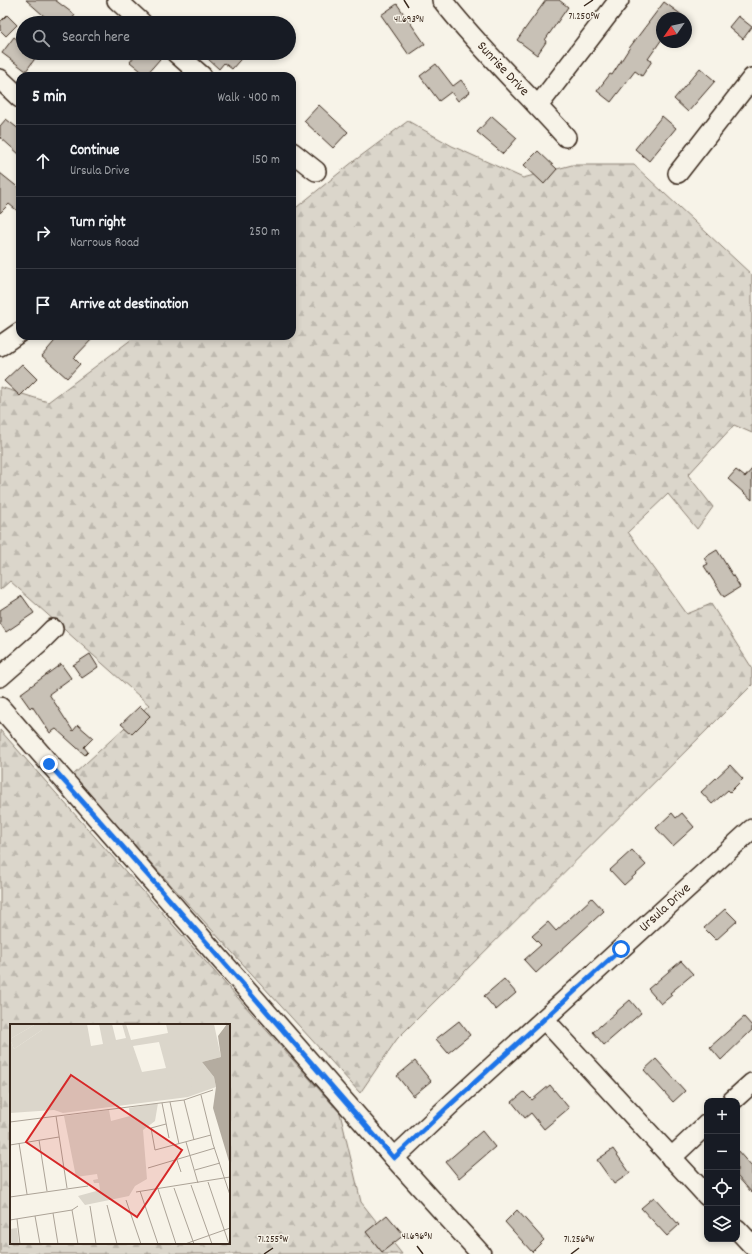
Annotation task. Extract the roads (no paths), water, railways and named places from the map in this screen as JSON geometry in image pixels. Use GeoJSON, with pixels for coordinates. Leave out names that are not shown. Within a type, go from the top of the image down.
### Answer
{"type":"FeatureCollection","features":[{"type":"Feature","properties":{"kind":"street"},"geometry":{"type":"LineString","coordinates":[[117,0],[134,16]]}},
{"type":"Feature","properties":{"kind":"street","name":"Sunrise Drive"},"geometry":{"type":"LineString","coordinates":[[442,0],[480,46],[566,137]]}},
{"type":"Feature","properties":{"kind":"street"},"geometry":{"type":"LineString","coordinates":[[538,106],[619,0]]}},
{"type":"Feature","properties":{"kind":"street"},"geometry":{"type":"LineString","coordinates":[[184,60],[197,72]]}},
{"type":"Feature","properties":{"kind":"street"},"geometry":{"type":"LineString","coordinates":[[678,173],[752,78]]}},
{"type":"Feature","properties":{"kind":"street"},"geometry":{"type":"LineString","coordinates":[[0,79],[16,94]]}},
{"type":"Feature","properties":{"kind":"street"},"geometry":{"type":"LineString","coordinates":[[296,155],[316,171]]}},
{"type":"Feature","properties":{"kind":"street"},"geometry":{"type":"LineString","coordinates":[[0,346],[16,335]]}},
{"type":"Feature","properties":{"kind":"street"},"geometry":{"type":"LineString","coordinates":[[0,677],[53,629]]}},
{"type":"Feature","properties":{"kind":"street"},"geometry":{"type":"LineString","coordinates":[[0,708],[394,1158],[481,1254]]}},
{"type":"Feature","properties":{"kind":"street","name":"Ursula Drive"},"geometry":{"type":"LineString","coordinates":[[394,1158],[752,829]]}},
{"type":"Feature","properties":{"kind":"street"},"geometry":{"type":"LineString","coordinates":[[544,1019],[704,1193]]}},
{"type":"Feature","properties":{"kind":"street"},"geometry":{"type":"LineString","coordinates":[[735,1098],[752,1083]]}},
{"type":"Feature","properties":{"kind":"street"},"geometry":{"type":"LineString","coordinates":[[671,1158],[704,1127]]}},
{"type":"Feature","properties":{"kind":"street"},"geometry":{"type":"LineString","coordinates":[[740,1231],[752,1245]]}}]}
